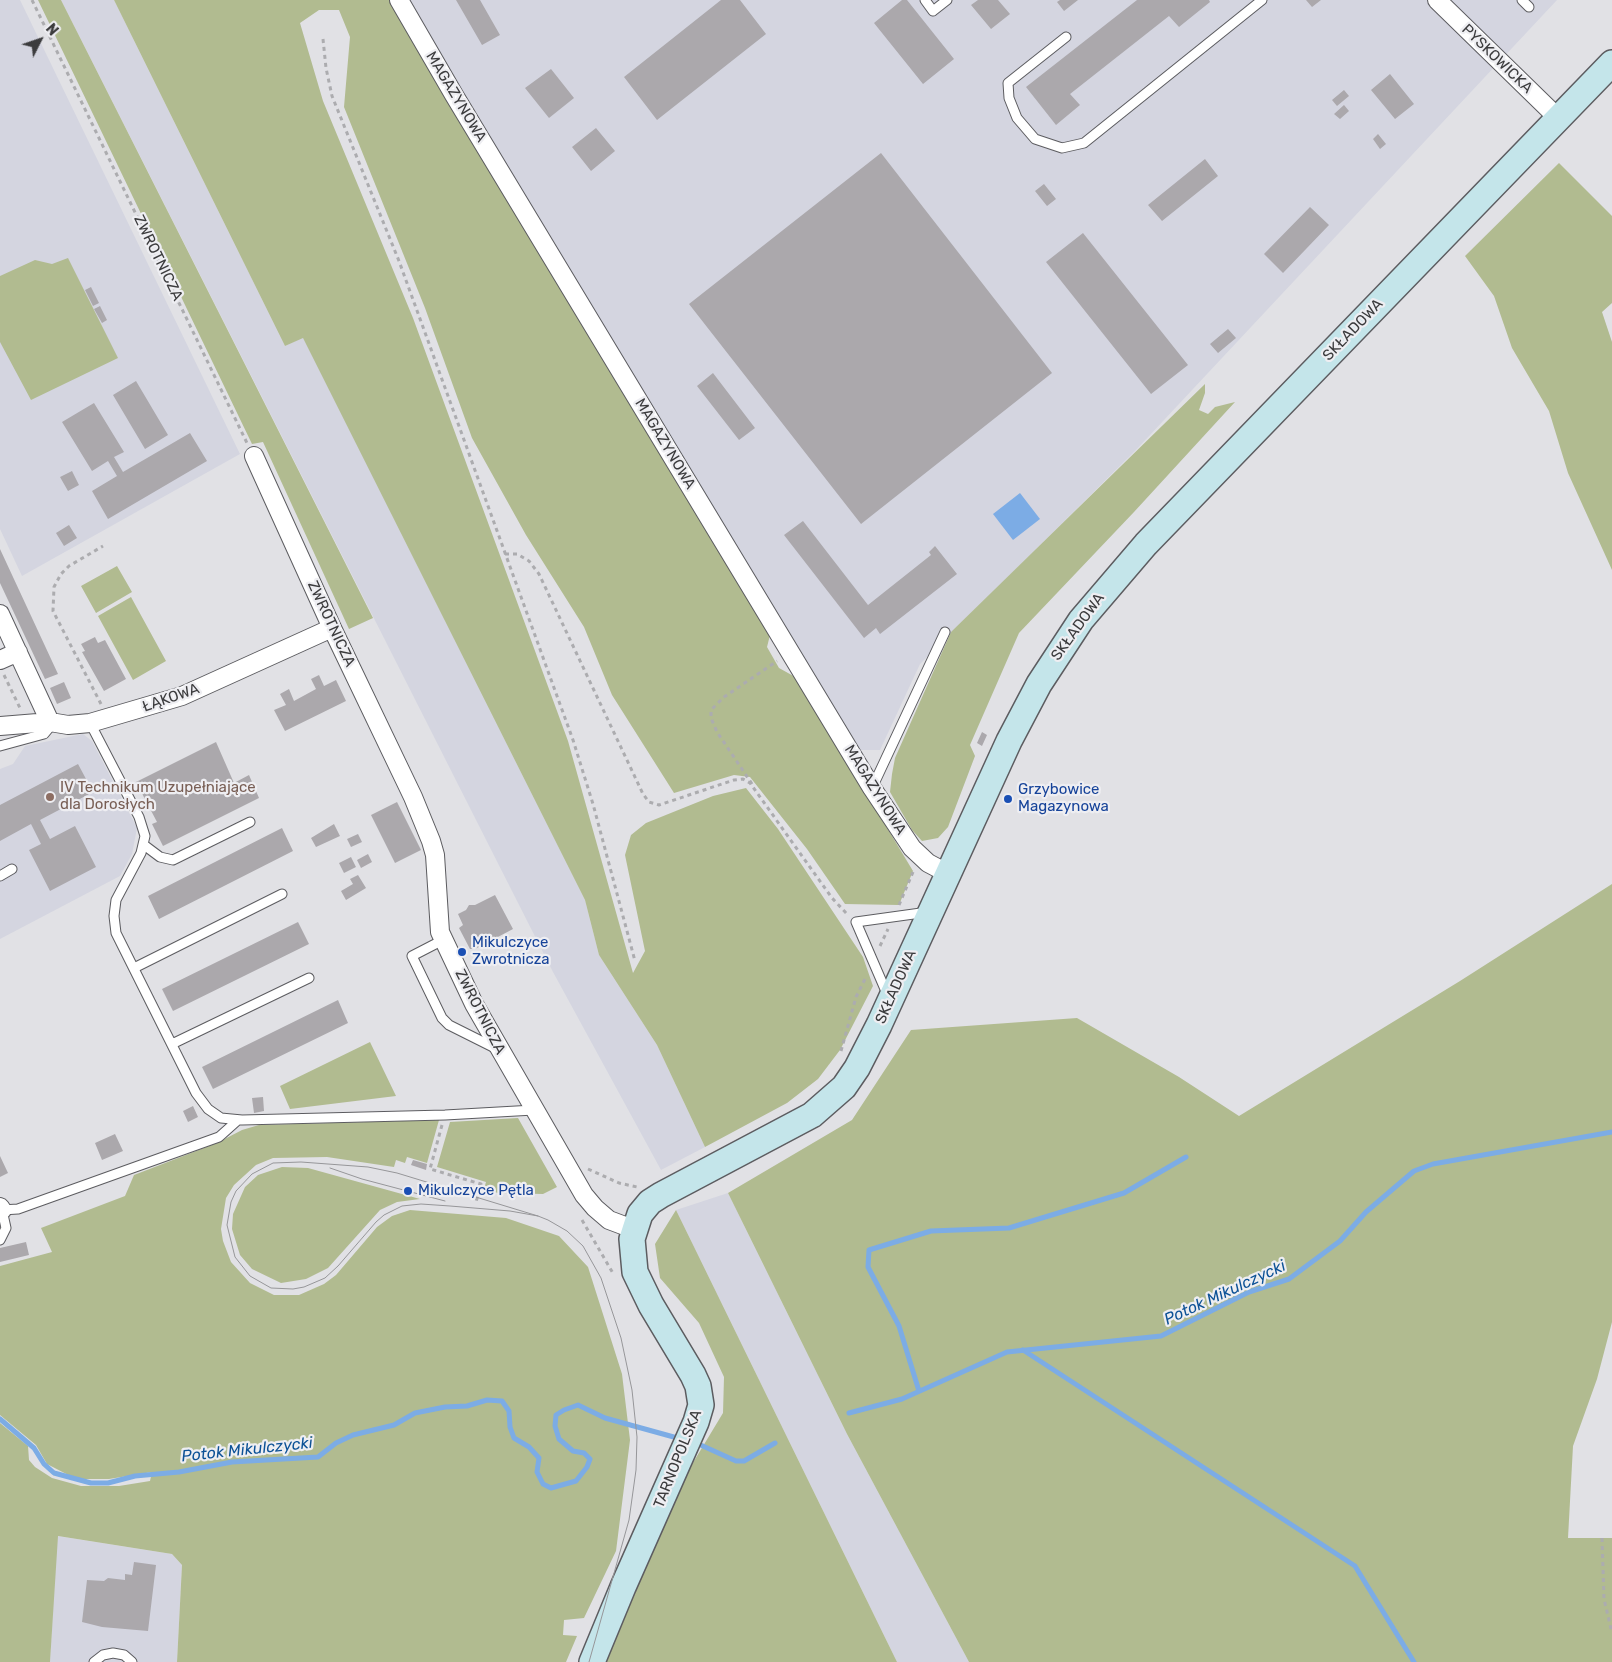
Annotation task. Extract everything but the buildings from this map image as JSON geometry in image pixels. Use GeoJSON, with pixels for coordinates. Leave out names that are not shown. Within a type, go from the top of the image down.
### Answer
{"type":"FeatureCollection","features":[{"type":"Feature","properties":{"kind":"main road","name":"SKŁADOWA"},"geometry":{"type":"LineString","coordinates":[[633,1229],[640,1214],[655,1198],[790,1127],[827,1104],[844,1087],[857,1068],[890,1000],[929,912],[1028,705],[1056,656],[1092,606],[1162,527],[1612,63]]}},
{"type":"Feature","properties":{"kind":"main road","name":"TARNOPOLSKA"},"geometry":{"type":"LineString","coordinates":[[592,1662],[622,1587],[681,1458],[701,1405],[698,1386],[639,1282],[631,1250],[633,1229]]}},
{"type":"Feature","properties":{"kind":"street","name":"MAGAZYNOWA"},"geometry":{"type":"LineString","coordinates":[[399,0],[454,95],[872,788],[905,840],[920,856],[948,873]]}},
{"type":"Feature","properties":{"kind":"street","name":"PYSKOWICKA"},"geometry":{"type":"LineString","coordinates":[[1437,0],[1558,118]]}},
{"type":"Feature","properties":{"kind":"street","name":"ZWROTNICZA"},"geometry":{"type":"LineString","coordinates":[[254,456],[332,628],[414,797],[432,841],[435,854],[438,921],[443,940],[498,1050],[573,1178],[595,1208],[609,1220],[633,1229]]}},
{"type":"Feature","properties":{"kind":"street"},"geometry":{"type":"LineString","coordinates":[[0,614],[50,722]]}},
{"type":"Feature","properties":{"kind":"street","name":"ŁĄKOWA"},"geometry":{"type":"LineString","coordinates":[[0,726],[50,722],[68,725],[90,723],[108,718],[182,696],[332,628]]}},
{"type":"Feature","properties":{"kind":"street"},"geometry":{"type":"LineString","coordinates":[[2,667],[18,652]]}},
{"type":"Feature","properties":{"kind":"lane"},"geometry":{"type":"LineString","coordinates":[[925,0],[933,11],[948,0]]}},
{"type":"Feature","properties":{"kind":"lane"},"geometry":{"type":"LineString","coordinates":[[1066,37],[1008,83],[1009,98],[1017,118],[1034,139],[1062,148],[1084,142],[1262,0]]}},
{"type":"Feature","properties":{"kind":"lane"},"geometry":{"type":"LineString","coordinates":[[1522,0],[1529,8]]}},
{"type":"Feature","properties":{"kind":"lane"},"geometry":{"type":"LineString","coordinates":[[872,788],[945,632]]}},
{"type":"Feature","properties":{"kind":"lane"},"geometry":{"type":"LineString","coordinates":[[0,746],[44,734],[49,728],[50,722]]}},
{"type":"Feature","properties":{"kind":"lane"},"geometry":{"type":"LineString","coordinates":[[90,723],[140,817],[143,827],[144,845],[116,900],[114,916],[116,933],[201,1102],[214,1114],[238,1120],[445,1115],[534,1110]]}},
{"type":"Feature","properties":{"kind":"lane"},"geometry":{"type":"LineString","coordinates":[[144,845],[160,857],[173,860],[250,822]]}},
{"type":"Feature","properties":{"kind":"lane"},"geometry":{"type":"LineString","coordinates":[[0,876],[12,869]]}},
{"type":"Feature","properties":{"kind":"lane"},"geometry":{"type":"LineString","coordinates":[[134,968],[282,894]]}},
{"type":"Feature","properties":{"kind":"lane"},"geometry":{"type":"LineString","coordinates":[[890,1000],[856,922],[929,912]]}},
{"type":"Feature","properties":{"kind":"lane"},"geometry":{"type":"LineString","coordinates":[[443,940],[412,956],[442,1018],[449,1025],[498,1050]]}},
{"type":"Feature","properties":{"kind":"lane"},"geometry":{"type":"LineString","coordinates":[[172,1044],[309,978]]}},
{"type":"Feature","properties":{"kind":"lane"},"geometry":{"type":"LineString","coordinates":[[0,1240],[6,1228],[1,1209],[18,1210],[219,1137],[238,1120]]}},
{"type":"Feature","properties":{"kind":"lane"},"geometry":{"type":"LineString","coordinates":[[94,1662],[103,1655],[113,1653],[124,1655],[132,1662]]}},
{"type":"Feature","properties":{"kind":"path","name":"ZWROTNICZA"},"geometry":{"type":"LineString","coordinates":[[32,0],[254,456]]}},
{"type":"Feature","properties":{"kind":"path"},"geometry":{"type":"LineString","coordinates":[[323,39],[326,68],[332,96],[399,261],[585,776],[635,961]]}},
{"type":"Feature","properties":{"kind":"path"},"geometry":{"type":"LineString","coordinates":[[104,546],[69,566],[60,574],[54,587],[53,611],[108,718]]}},
{"type":"Feature","properties":{"kind":"path"},"geometry":{"type":"LineString","coordinates":[[505,554],[517,554],[529,561],[539,574],[643,794],[649,802],[659,805],[734,780],[743,779],[756,790]]}},
{"type":"Feature","properties":{"kind":"path"},"geometry":{"type":"LineString","coordinates":[[790,652],[724,697],[711,710],[711,718],[717,732],[832,898],[856,922]]}},
{"type":"Feature","properties":{"kind":"path"},"geometry":{"type":"LineString","coordinates":[[2,667],[27,723]]}},
{"type":"Feature","properties":{"kind":"path"},"geometry":{"type":"LineString","coordinates":[[840,1056],[856,997],[894,917],[920,856]]}},
{"type":"Feature","properties":{"kind":"path"},"geometry":{"type":"LineString","coordinates":[[445,1115],[430,1169],[481,1184],[476,1202]]}},
{"type":"Feature","properties":{"kind":"path"},"geometry":{"type":"LineString","coordinates":[[573,1178],[589,1168],[619,1183],[642,1187]]}},
{"type":"Feature","properties":{"kind":"path"},"geometry":{"type":"LineString","coordinates":[[577,1213],[616,1279]]}},
{"type":"Feature","properties":{"kind":"path"},"geometry":{"type":"LineString","coordinates":[[1602,1538],[1604,1599],[1612,1632]]}},
{"type":"Feature","properties":{"kind":"shaded area"},"geometry":{"type":"Polygon","coordinates":[[[0,0],[20,0],[240,454],[22,576],[0,529],[0,0]]]}},
{"type":"Feature","properties":{"kind":"shaded area"},"geometry":{"type":"Polygon","coordinates":[[[61,0],[114,0],[285,346],[303,337],[585,900],[599,955],[657,1045],[705,1147],[661,1170],[553,972],[61,0]]]}},
{"type":"Feature","properties":{"kind":"shaded area"},"geometry":{"type":"Polygon","coordinates":[[[409,0],[1557,0],[1135,451],[920,664],[880,750],[861,750],[609,339],[409,0]]]}},
{"type":"Feature","properties":{"kind":"shaded area"},"geometry":{"type":"Polygon","coordinates":[[[83,734],[92,741],[137,828],[132,854],[120,876],[0,939],[0,769],[13,764],[25,746],[83,734]]]}},
{"type":"Feature","properties":{"kind":"shaded area"},"geometry":{"type":"Polygon","coordinates":[[[728,1193],[847,1434],[969,1662],[897,1662],[676,1210],[728,1193]]]}},
{"type":"Feature","properties":{"kind":"shaded area"},"geometry":{"type":"Polygon","coordinates":[[[57,1536],[172,1554],[182,1565],[177,1662],[50,1662],[57,1536]]]}},
{"type":"Feature","properties":{"kind":"green space"},"geometry":{"type":"Polygon","coordinates":[[[38,0],[61,0],[373,618],[349,629],[263,442],[252,444],[38,0]]]}},
{"type":"Feature","properties":{"kind":"green space"},"geometry":{"type":"Polygon","coordinates":[[[114,0],[391,0],[462,126],[770,635],[767,647],[779,668],[797,678],[913,871],[899,905],[845,904],[807,849],[750,777],[734,775],[674,793],[612,695],[584,627],[526,535],[472,438],[425,308],[344,107],[350,37],[339,10],[319,10],[300,23],[323,101],[413,318],[568,741],[633,973],[645,951],[625,855],[631,835],[646,823],[713,796],[746,788],[778,829],[863,957],[873,986],[840,1050],[818,1079],[787,1103],[705,1147],[657,1045],[599,955],[585,900],[303,338],[285,346],[114,0]]]}},
{"type":"Feature","properties":{"kind":"green space"},"geometry":{"type":"Polygon","coordinates":[[[1559,163],[1612,216],[1612,303],[1602,312],[1612,342],[1612,570],[1568,473],[1549,411],[1512,348],[1494,296],[1465,256],[1559,163]]]}},
{"type":"Feature","properties":{"kind":"green space"},"geometry":{"type":"Polygon","coordinates":[[[68,258],[118,358],[31,400],[0,342],[0,276],[35,260],[52,264],[68,258]]]}},
{"type":"Feature","properties":{"kind":"green space"},"geometry":{"type":"Polygon","coordinates":[[[1205,384],[1205,393],[1199,410],[1208,414],[1215,407],[1235,402],[1019,633],[970,745],[975,756],[948,827],[938,838],[922,841],[912,830],[890,792],[892,774],[895,758],[951,632],[1205,384]]]}},
{"type":"Feature","properties":{"kind":"green space"},"geometry":{"type":"Polygon","coordinates":[[[117,566],[132,592],[96,613],[81,586],[117,566]]]}},
{"type":"Feature","properties":{"kind":"green space"},"geometry":{"type":"Polygon","coordinates":[[[131,597],[166,661],[133,680],[98,616],[131,597]]]}},
{"type":"Feature","properties":{"kind":"green space"},"geometry":{"type":"Polygon","coordinates":[[[1612,884],[1612,1322],[1597,1379],[1573,1446],[1568,1538],[1612,1538],[1612,1662],[969,1662],[847,1434],[728,1193],[852,1120],[911,1030],[1077,1018],[1179,1077],[1239,1116],[1460,981],[1612,884]]]}},
{"type":"Feature","properties":{"kind":"green space"},"geometry":{"type":"Polygon","coordinates":[[[370,1042],[396,1096],[290,1109],[280,1086],[370,1042]]]}},
{"type":"Feature","properties":{"kind":"green space"},"geometry":{"type":"Polygon","coordinates":[[[518,1118],[557,1187],[543,1194],[498,1193],[484,1189],[486,1182],[437,1167],[450,1122],[518,1118]]]}},
{"type":"Feature","properties":{"kind":"green space"},"geometry":{"type":"Polygon","coordinates":[[[439,1120],[427,1163],[407,1157],[405,1163],[396,1160],[394,1167],[327,1157],[273,1158],[256,1165],[234,1185],[226,1198],[221,1229],[223,1241],[231,1262],[250,1283],[274,1295],[299,1295],[324,1284],[336,1275],[377,1227],[392,1216],[410,1210],[506,1218],[559,1236],[588,1267],[622,1374],[630,1440],[616,1551],[584,1618],[564,1620],[563,1635],[577,1636],[566,1662],[177,1662],[182,1565],[172,1554],[58,1536],[50,1662],[0,1662],[0,1423],[28,1446],[29,1460],[35,1467],[52,1478],[81,1486],[119,1486],[150,1481],[152,1472],[109,1479],[76,1479],[47,1464],[36,1445],[0,1415],[0,1266],[52,1252],[41,1228],[125,1196],[134,1175],[217,1143],[242,1130],[259,1125],[439,1120]]]}},
{"type":"Feature","properties":{"kind":"green space"},"geometry":{"type":"Polygon","coordinates":[[[282,1167],[308,1168],[420,1199],[397,1202],[380,1210],[328,1268],[306,1279],[281,1283],[252,1269],[240,1255],[232,1229],[233,1214],[245,1187],[258,1175],[282,1167]]]}},
{"type":"Feature","properties":{"kind":"green space"},"geometry":{"type":"Polygon","coordinates":[[[676,1210],[897,1662],[603,1662],[661,1523],[694,1461],[723,1413],[724,1377],[699,1323],[660,1278],[655,1244],[676,1210]]]}},
{"type":"Feature","properties":{"kind":"water"},"geometry":{"type":"Polygon","coordinates":[[[1020,493],[1040,519],[1013,540],[993,514],[1020,493]]]}},
{"type":"Feature","properties":{"kind":"waterway","name":"Potok Mikulczycki"},"geometry":{"type":"LineString","coordinates":[[849,1413],[902,1399],[1007,1352],[1161,1336],[1249,1292],[1289,1279],[1340,1241],[1366,1212],[1414,1171],[1433,1164],[1612,1132]]}},
{"type":"Feature","properties":{"kind":"waterway"},"geometry":{"type":"LineString","coordinates":[[919,1391],[899,1326],[868,1267],[869,1250],[931,1231],[1009,1228],[1124,1193],[1186,1157]]}},
{"type":"Feature","properties":{"kind":"waterway"},"geometry":{"type":"LineString","coordinates":[[1023,1350],[1355,1566],[1414,1662]]}},
{"type":"Feature","properties":{"kind":"waterway","name":"Potok Mikulczycki"},"geometry":{"type":"LineString","coordinates":[[0,1419],[34,1448],[44,1464],[54,1473],[91,1483],[108,1483],[135,1476],[179,1472],[232,1462],[318,1457],[336,1443],[353,1435],[394,1425],[415,1413],[445,1407],[467,1406],[487,1400],[502,1401],[509,1411],[510,1427],[514,1438],[529,1447],[539,1458],[537,1472],[543,1484],[551,1488],[576,1481],[587,1467],[590,1459],[584,1453],[573,1451],[559,1439],[555,1426],[556,1415],[564,1410],[578,1405],[605,1418],[681,1439]]}},
{"type":"Feature","properties":{"kind":"waterway","name":"Potok Mikulczycki"},"geometry":{"type":"LineString","coordinates":[[694,1442],[736,1461],[744,1461],[775,1443]]}},
{"type":"Feature","properties":{"kind":"tram line"},"geometry":{"type":"LineString","coordinates":[[538,1216],[510,1211],[450,1206],[421,1204],[402,1206],[384,1215],[376,1222],[338,1266],[325,1278],[304,1287],[293,1289],[271,1288],[250,1276],[235,1257],[227,1225],[231,1202],[236,1191],[252,1174],[273,1163],[301,1162],[368,1167],[397,1173],[538,1216],[567,1231],[583,1246],[601,1278],[621,1338],[632,1390],[637,1437],[636,1470],[629,1520],[589,1662]]}},
{"type":"Feature","properties":{"kind":"tram line"},"geometry":{"type":"LineString","coordinates":[[330,1168],[362,1179],[445,1201]]}},
{"type":"Feature","properties":{"kind":"place","name":"IV Technikum Uzupełniające dla Dorosłych"},"geometry":{"type":"Point","coordinates":[50,797]}},
{"type":"Feature","properties":{"kind":"place","name":"Grzybowice Magazynowa"},"geometry":{"type":"Point","coordinates":[1008,799]}},
{"type":"Feature","properties":{"kind":"place","name":"Mikulczyce Zwrotnicza"},"geometry":{"type":"Point","coordinates":[462,952]}},
{"type":"Feature","properties":{"kind":"place","name":"Mikulczyce Pętla"},"geometry":{"type":"Point","coordinates":[408,1191]}}]}
